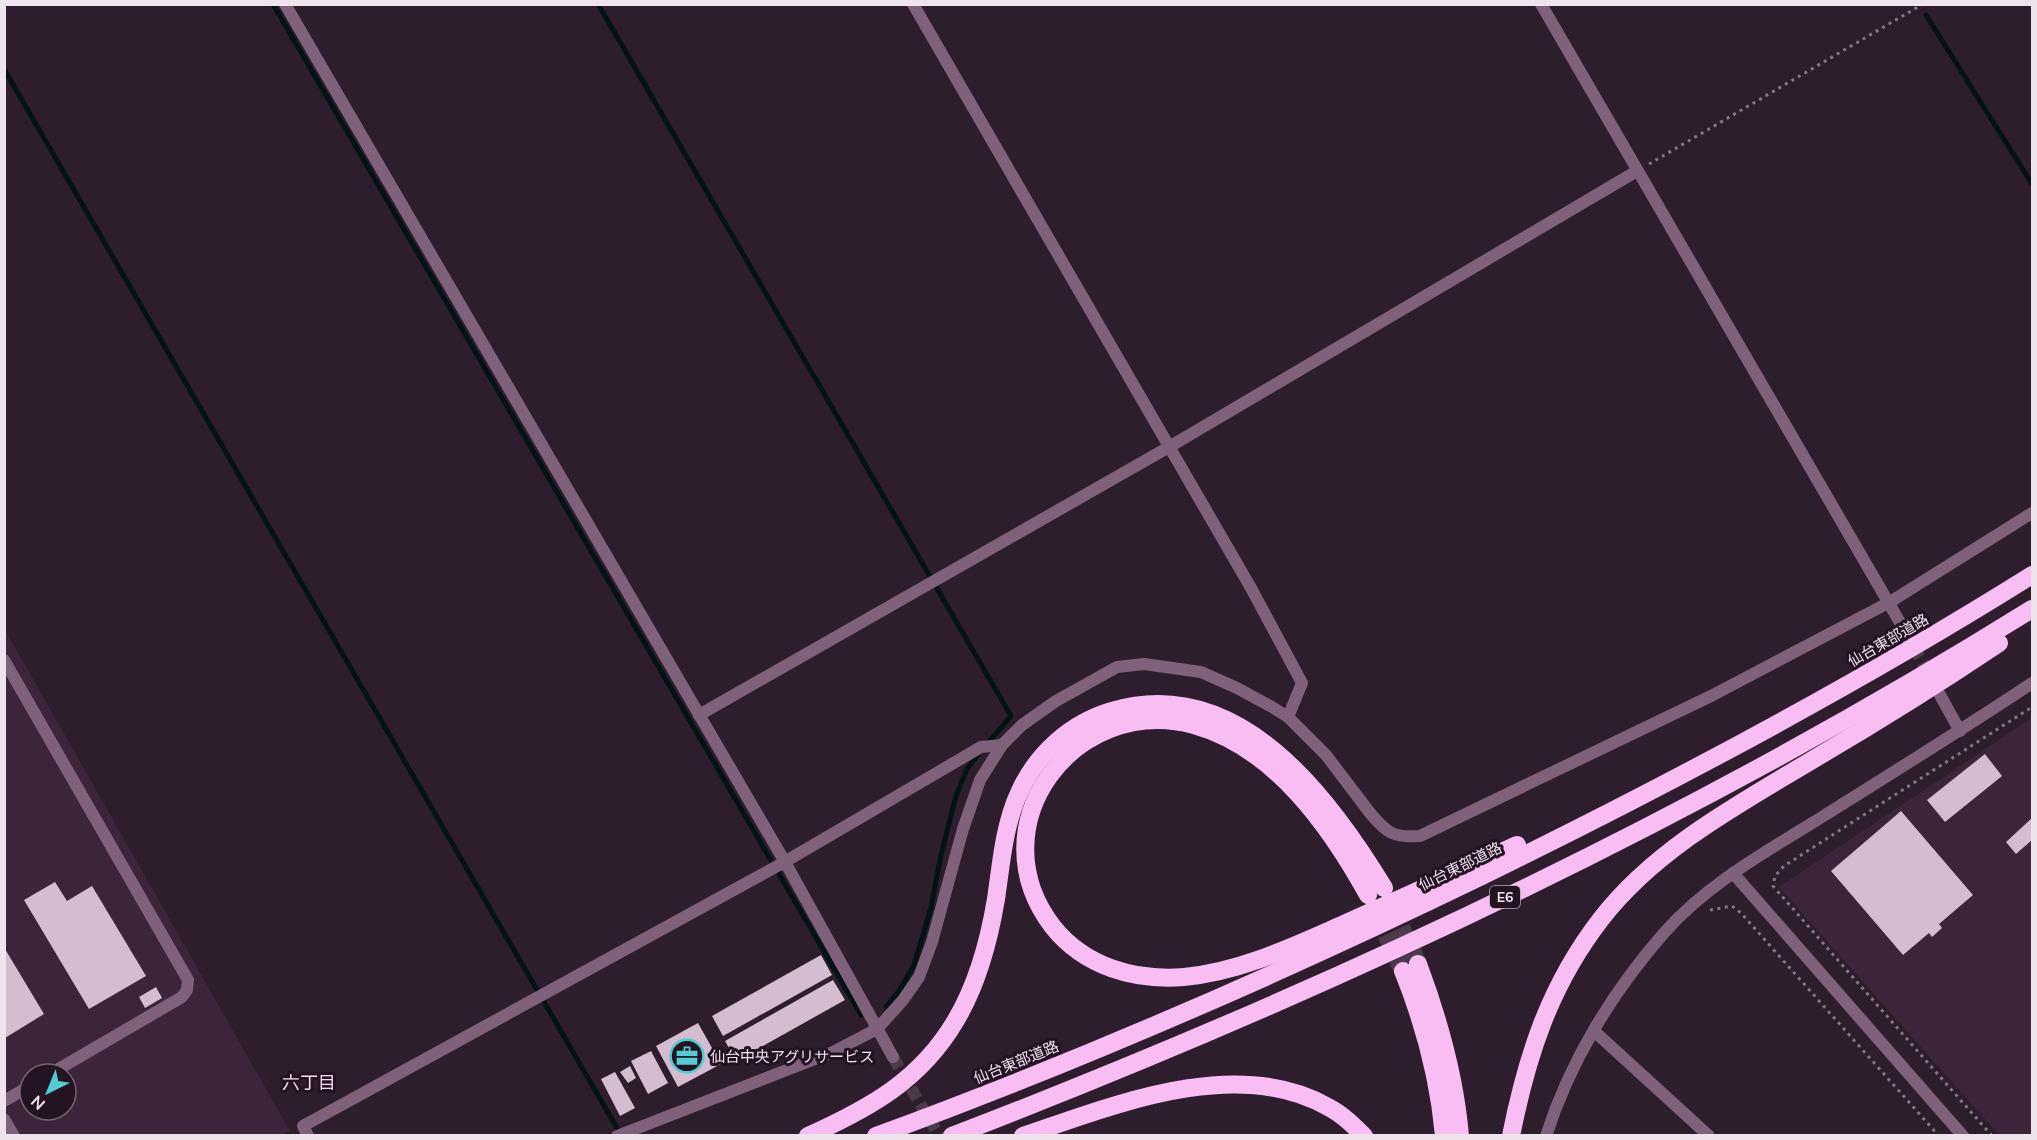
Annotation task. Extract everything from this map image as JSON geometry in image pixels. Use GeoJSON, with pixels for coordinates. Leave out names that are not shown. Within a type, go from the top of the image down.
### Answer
{"type":"FeatureCollection","features":[{"type":"Feature","properties":{"kind":"highway","name":"仙台東部道路"},"geometry":{"type":"LineString","coordinates":[[876,1136],[1116,1042],[1224,996],[1418,907],[1647,794],[1755,737],[2032,575]]}},
{"type":"Feature","properties":{"kind":"highway","name":"E6"},"geometry":{"type":"LineString","coordinates":[[952,1136],[1237,1021],[1369,962],[1503,898],[1663,818],[1808,740],[1939,666],[2032,609]]}},
{"type":"Feature","properties":{"kind":"highway"},"geometry":{"type":"LineString","coordinates":[[1511,1136],[1532,1048],[1558,985],[1596,926],[1627,890],[1684,841],[1777,781],[1946,679],[2032,620]]}},
{"type":"Feature","properties":{"kind":"highway"},"geometry":{"type":"LineString","coordinates":[[808,1136],[856,1114],[883,1098],[903,1083],[941,1042],[969,997],[979,971],[995,903],[1006,839],[1018,795],[1028,776],[1056,741],[1076,726],[1098,715],[1147,703],[1170,704],[1195,708],[1244,729],[1264,743],[1309,783],[1342,825],[1376,892],[1295,792],[1246,749],[1220,735],[1193,725],[1168,721],[1142,722],[1114,727],[1092,736],[1071,751],[1041,786],[1030,811],[1025,839],[1027,867],[1034,893],[1046,917],[1075,950],[1112,969],[1136,975],[1187,976],[1213,971],[1289,948],[1522,843],[1647,794]]}},
{"type":"Feature","properties":{"kind":"highway"},"geometry":{"type":"LineString","coordinates":[[1444,1136],[1436,1079],[1413,996],[1411,968],[1439,1027],[1451,1072],[1460,1136]]}},
{"type":"Feature","properties":{"kind":"highway"},"geometry":{"type":"LineString","coordinates":[[1023,1136],[1115,1106],[1186,1088],[1220,1084],[1273,1087],[1301,1095],[1328,1107],[1350,1122],[1364,1136]]}},
{"type":"Feature","properties":{"kind":"street"},"geometry":{"type":"LineString","coordinates":[[285,4],[699,715],[892,1057]]}},
{"type":"Feature","properties":{"kind":"street"},"geometry":{"type":"LineString","coordinates":[[913,4],[1251,588],[1302,683],[1288,717]]}},
{"type":"Feature","properties":{"kind":"street"},"geometry":{"type":"LineString","coordinates":[[1541,4],[1905,631]]}},
{"type":"Feature","properties":{"kind":"street"},"geometry":{"type":"LineString","coordinates":[[699,715],[1169,447],[1637,171]]}},
{"type":"Feature","properties":{"kind":"street"},"geometry":{"type":"LineString","coordinates":[[308,1136],[303,1125],[769,871],[992,746],[1056,700],[1118,667],[1143,664],[1201,672],[1237,688],[1288,717],[1326,755],[1370,813],[1389,833],[1402,837],[1420,836],[1711,696],[1890,602],[2032,513]]}},
{"type":"Feature","properties":{"kind":"street"},"geometry":{"type":"LineString","coordinates":[[4,660],[188,980],[187,990],[182,997],[71,1062]]}},
{"type":"Feature","properties":{"kind":"street"},"geometry":{"type":"LineString","coordinates":[[1546,1136],[1571,1070],[1616,995],[1658,941],[1691,907],[1733,873],[1960,731],[2032,683]]}},
{"type":"Feature","properties":{"kind":"street"},"geometry":{"type":"LineString","coordinates":[[1940,694],[1960,731]]}},
{"type":"Feature","properties":{"kind":"street"},"geometry":{"type":"LineString","coordinates":[[617,1136],[833,1052],[877,1029],[903,1000],[919,977],[932,942],[963,829],[992,746]]}},
{"type":"Feature","properties":{"kind":"street"},"geometry":{"type":"LineString","coordinates":[[1733,873],[1963,1136]]}},
{"type":"Feature","properties":{"kind":"street"},"geometry":{"type":"LineString","coordinates":[[1594,1031],[1709,1136]]}},
{"type":"Feature","properties":{"kind":"street"},"geometry":{"type":"LineString","coordinates":[[4,1101],[18,1093]]}},
{"type":"Feature","properties":{"kind":"street"},"geometry":{"type":"LineString","coordinates":[[4,1119],[14,1136]]}},
{"type":"Feature","properties":{"kind":"path"},"geometry":{"type":"LineString","coordinates":[[1637,171],[1923,4]]}},
{"type":"Feature","properties":{"kind":"path"},"geometry":{"type":"LineString","coordinates":[[1992,1136],[1773,886],[1775,876],[1784,866],[2032,707]]}},
{"type":"Feature","properties":{"kind":"path"},"geometry":{"type":"LineString","coordinates":[[1691,907],[1706,910],[1732,906],[1741,913],[1939,1136]]}},
{"type":"Feature","properties":{"kind":"shaded area"},"geometry":{"type":"Polygon","coordinates":[[[4,628],[290,1131],[282,1135],[5,1135],[4,628]]]}},
{"type":"Feature","properties":{"kind":"shaded area"},"geometry":{"type":"Polygon","coordinates":[[[2032,718],[2032,1135],[1999,1135],[1779,887],[2032,718]]]}},
{"type":"Feature","properties":{"kind":"building"},"geometry":{"type":"Polygon","coordinates":[[[1985,754],[2002,776],[1945,822],[1927,800],[1985,754]]]}},
{"type":"Feature","properties":{"kind":"building"},"geometry":{"type":"Polygon","coordinates":[[[1901,811],[1973,895],[1939,924],[1942,928],[1932,937],[1929,933],[1903,955],[1831,871],[1901,811]]]}},
{"type":"Feature","properties":{"kind":"building"},"geometry":{"type":"Polygon","coordinates":[[[2032,818],[2032,840],[2016,854],[2006,842],[2032,818]]]}},
{"type":"Feature","properties":{"kind":"building"},"geometry":{"type":"Polygon","coordinates":[[[55,882],[67,901],[92,886],[146,976],[89,1009],[24,900],[55,882]]]}},
{"type":"Feature","properties":{"kind":"building"},"geometry":{"type":"Polygon","coordinates":[[[5,949],[44,1014],[5,1038],[5,949]]]}},
{"type":"Feature","properties":{"kind":"building"},"geometry":{"type":"Polygon","coordinates":[[[821,955],[832,975],[723,1036],[712,1016],[821,955]]]}},
{"type":"Feature","properties":{"kind":"building"},"geometry":{"type":"Polygon","coordinates":[[[833,980],[845,1000],[736,1061],[725,1041],[833,980]]]}},
{"type":"Feature","properties":{"kind":"building"},"geometry":{"type":"Polygon","coordinates":[[[156,987],[162,998],[145,1008],[139,997],[156,987]]]}},
{"type":"Feature","properties":{"kind":"building"},"geometry":{"type":"Polygon","coordinates":[[[698,1023],[721,1064],[678,1087],[656,1046],[698,1023]]]}},
{"type":"Feature","properties":{"kind":"building"},"geometry":{"type":"Polygon","coordinates":[[[651,1051],[668,1083],[648,1094],[631,1061],[651,1051]]]}},
{"type":"Feature","properties":{"kind":"building"},"geometry":{"type":"Polygon","coordinates":[[[630,1066],[636,1078],[628,1083],[620,1072],[630,1066]]]}},
{"type":"Feature","properties":{"kind":"building"},"geometry":{"type":"Polygon","coordinates":[[[615,1072],[635,1108],[620,1116],[601,1079],[615,1072]]]}},
{"type":"Feature","properties":{"kind":"waterway"},"geometry":{"type":"LineString","coordinates":[[273,4],[861,1015]]}},
{"type":"Feature","properties":{"kind":"waterway"},"geometry":{"type":"LineString","coordinates":[[598,4],[1011,716],[987,744]]}},
{"type":"Feature","properties":{"kind":"waterway"},"geometry":{"type":"LineString","coordinates":[[1926,15],[2032,184]]}},
{"type":"Feature","properties":{"kind":"waterway"},"geometry":{"type":"LineString","coordinates":[[4,69],[617,1128]]}},
{"type":"Feature","properties":{"kind":"waterway"},"geometry":{"type":"LineString","coordinates":[[886,1007],[899,991],[914,965],[931,908],[956,796],[967,769],[981,751]]}},
{"type":"Feature","properties":{"kind":"tunnel"},"geometry":{"type":"LineString","coordinates":[[1905,631],[1931,678]]}},
{"type":"Feature","properties":{"kind":"tunnel"},"geometry":{"type":"LineString","coordinates":[[1390,903],[1418,964]]}},
{"type":"Feature","properties":{"kind":"tunnel"},"geometry":{"type":"LineString","coordinates":[[1375,910],[1403,971]]}},
{"type":"Feature","properties":{"kind":"tunnel"},"geometry":{"type":"LineString","coordinates":[[893,1057],[939,1136]]}},
{"type":"Feature","properties":{"kind":"place","name":"仙台中央アグリサービス"},"geometry":{"type":"Point","coordinates":[687,1056]}},
{"type":"Feature","properties":{"kind":"district","name":"六丁目"},"geometry":{"type":"Point","coordinates":[309,1082]}}]}
